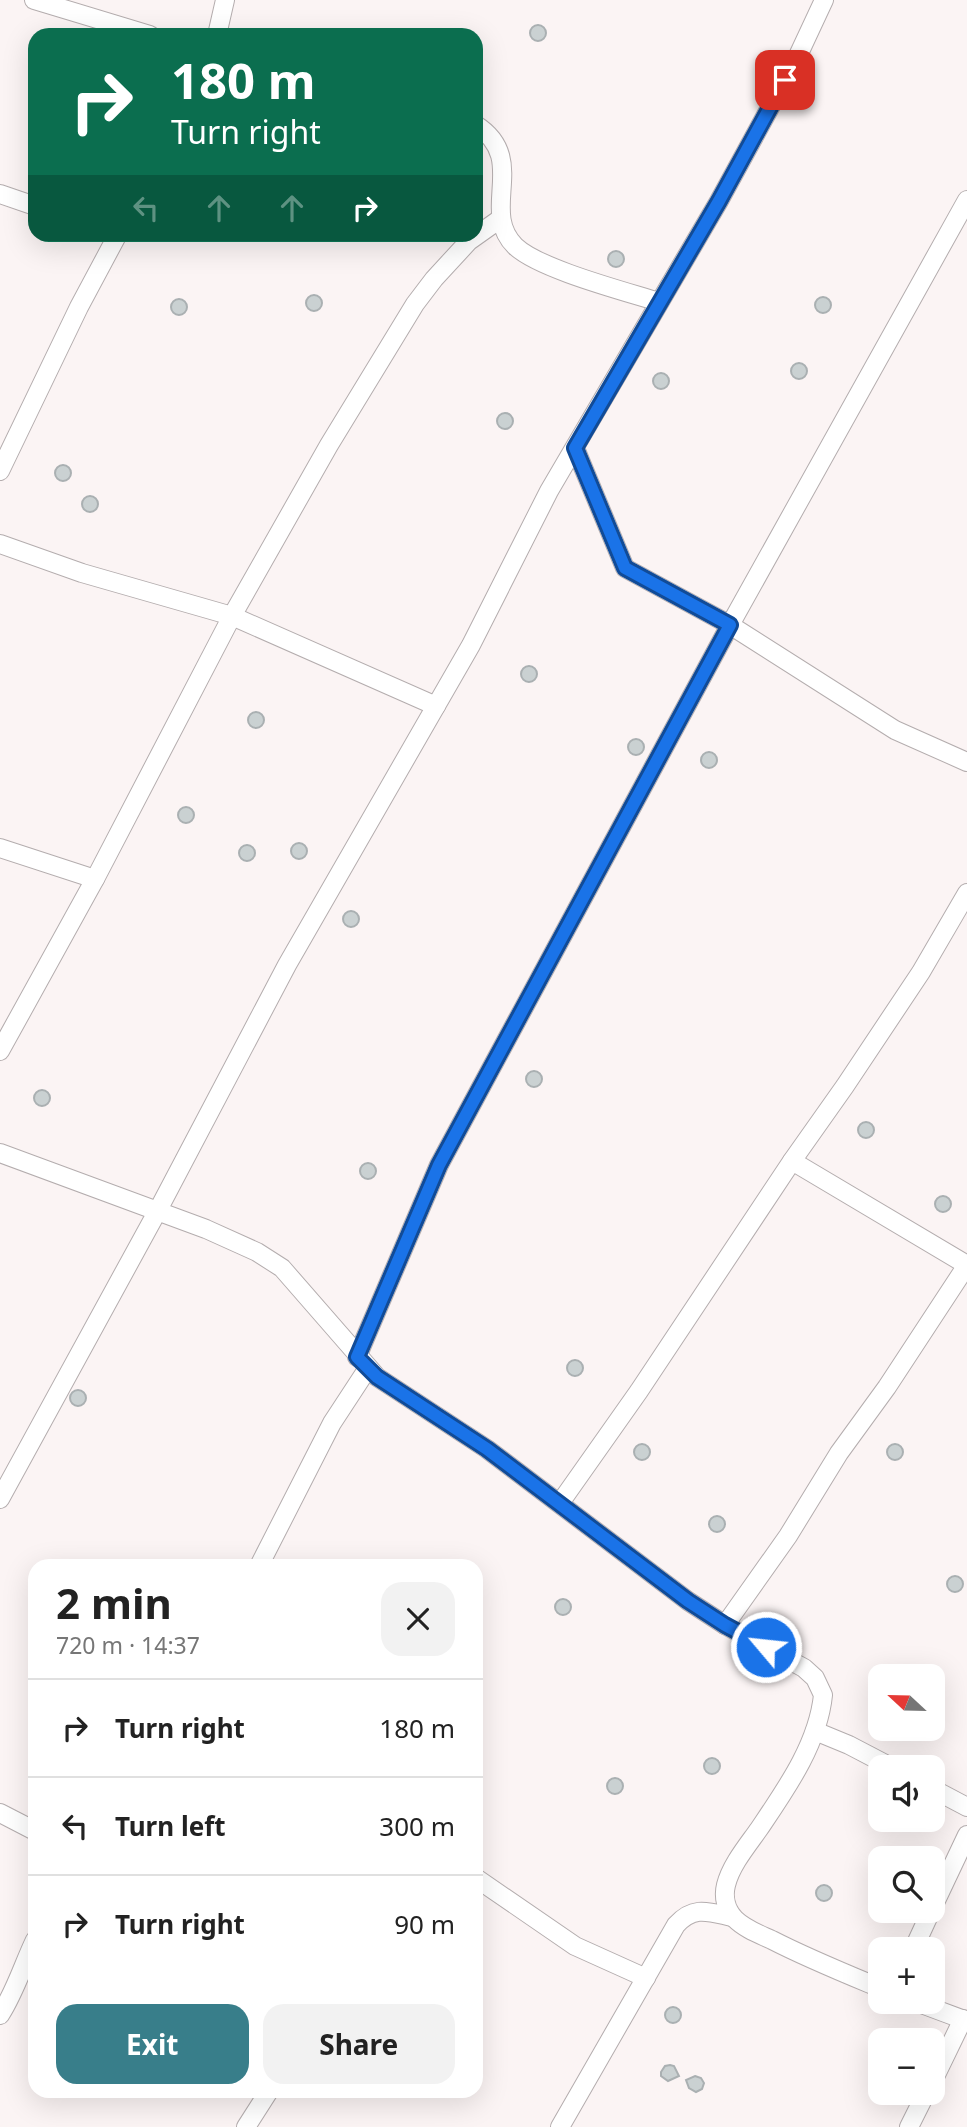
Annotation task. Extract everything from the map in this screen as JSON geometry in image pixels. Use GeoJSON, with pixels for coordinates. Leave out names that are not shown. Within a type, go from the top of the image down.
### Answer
{"type":"FeatureCollection","features":[{"type":"Feature","properties":{"kind":"street"},"geometry":{"type":"LineString","coordinates":[[34,0],[127,28]]}},
{"type":"Feature","properties":{"kind":"street"},"geometry":{"type":"LineString","coordinates":[[219,28],[225,0]]}},
{"type":"Feature","properties":{"kind":"street"},"geometry":{"type":"LineString","coordinates":[[0,1499],[157,1212],[287,965],[471,645],[550,491],[719,201],[796,60],[824,0]]}},
{"type":"Feature","properties":{"kind":"street"},"geometry":{"type":"LineString","coordinates":[[483,129],[501,153],[503,167],[500,219],[505,233],[514,245],[529,257],[659,302]]}},
{"type":"Feature","properties":{"kind":"street"},"geometry":{"type":"LineString","coordinates":[[0,194],[28,203]]}},
{"type":"Feature","properties":{"kind":"street"},"geometry":{"type":"LineString","coordinates":[[263,1559],[363,1362],[439,1165],[730,625],[967,200]]}},
{"type":"Feature","properties":{"kind":"street"},"geometry":{"type":"LineString","coordinates":[[483,231],[500,219]]}},
{"type":"Feature","properties":{"kind":"street"},"geometry":{"type":"LineString","coordinates":[[0,471],[7,436],[114,242]]}},
{"type":"Feature","properties":{"kind":"street"},"geometry":{"type":"LineString","coordinates":[[0,1051],[95,878],[232,616],[329,446],[415,304],[433,279],[467,242]]}},
{"type":"Feature","properties":{"kind":"street"},"geometry":{"type":"LineString","coordinates":[[575,448],[625,568],[730,625],[895,730],[967,762]]}},
{"type":"Feature","properties":{"kind":"street"},"geometry":{"type":"LineString","coordinates":[[0,544],[82,573],[232,616],[436,706]]}},
{"type":"Feature","properties":{"kind":"street"},"geometry":{"type":"LineString","coordinates":[[0,848],[95,878]]}},
{"type":"Feature","properties":{"kind":"street"},"geometry":{"type":"LineString","coordinates":[[560,1503],[845,1086],[920,972],[967,893]]}},
{"type":"Feature","properties":{"kind":"street"},"geometry":{"type":"LineString","coordinates":[[0,1153],[233,1241],[282,1268],[363,1362],[393,1389],[446,1420],[560,1503],[647,1571],[725,1625],[804,1668],[815,1678],[823,1695],[815,1731],[770,1813],[739,1858],[726,1884],[724,1901],[732,1917],[745,1927],[806,1958],[868,1983]]}},
{"type":"Feature","properties":{"kind":"street"},"geometry":{"type":"LineString","coordinates":[[725,1625],[788,1536],[839,1453],[887,1387],[967,1265],[792,1161]]}},
{"type":"Feature","properties":{"kind":"street"},"geometry":{"type":"LineString","coordinates":[[815,1731],[868,1756]]}},
{"type":"Feature","properties":{"kind":"street"},"geometry":{"type":"LineString","coordinates":[[945,1795],[967,1807]]}},
{"type":"Feature","properties":{"kind":"street"},"geometry":{"type":"LineString","coordinates":[[0,1814],[28,1828]]}},
{"type":"Feature","properties":{"kind":"street"},"geometry":{"type":"LineString","coordinates":[[945,1882],[967,1835]]}},
{"type":"Feature","properties":{"kind":"street"},"geometry":{"type":"LineString","coordinates":[[483,1883],[575,1946],[646,1978]]}},
{"type":"Feature","properties":{"kind":"street"},"geometry":{"type":"LineString","coordinates":[[560,2127],[668,1936],[688,1913],[698,1911],[732,1917]]}},
{"type":"Feature","properties":{"kind":"street"},"geometry":{"type":"LineString","coordinates":[[0,2015],[11,1998],[28,1957]]}},
{"type":"Feature","properties":{"kind":"street"},"geometry":{"type":"LineString","coordinates":[[945,2013],[965,2020],[945,2058]]}},
{"type":"Feature","properties":{"kind":"street"},"geometry":{"type":"LineString","coordinates":[[246,2127],[265,2098]]}},
{"type":"Feature","properties":{"kind":"street"},"geometry":{"type":"LineString","coordinates":[[909,2127],[920,2105]]}},
{"type":"Feature","properties":{"kind":"building"},"geometry":{"type":"Polygon","coordinates":[[[538,25],[544,27],[544,39],[538,41],[532,39],[530,33],[532,27],[538,25]]]}},
{"type":"Feature","properties":{"kind":"building"},"geometry":{"type":"Polygon","coordinates":[[[616,251],[622,253],[622,265],[616,267],[610,265],[608,259],[610,253],[616,251]]]}},
{"type":"Feature","properties":{"kind":"building"},"geometry":{"type":"Polygon","coordinates":[[[314,295],[320,297],[320,309],[314,311],[308,309],[306,303],[308,297],[314,295]]]}},
{"type":"Feature","properties":{"kind":"building"},"geometry":{"type":"Polygon","coordinates":[[[823,297],[829,299],[829,311],[823,313],[817,311],[815,305],[817,299],[823,297]]]}},
{"type":"Feature","properties":{"kind":"building"},"geometry":{"type":"Polygon","coordinates":[[[179,299],[185,301],[185,313],[179,315],[173,313],[171,307],[173,301],[179,299]]]}},
{"type":"Feature","properties":{"kind":"building"},"geometry":{"type":"Polygon","coordinates":[[[799,363],[805,365],[805,377],[799,379],[793,377],[791,371],[793,365],[799,363]]]}},
{"type":"Feature","properties":{"kind":"building"},"geometry":{"type":"Polygon","coordinates":[[[661,373],[667,375],[667,387],[661,389],[655,387],[653,381],[655,375],[661,373]]]}},
{"type":"Feature","properties":{"kind":"building"},"geometry":{"type":"Polygon","coordinates":[[[505,413],[511,415],[511,427],[505,429],[499,427],[497,421],[499,415],[505,413]]]}},
{"type":"Feature","properties":{"kind":"building"},"geometry":{"type":"Polygon","coordinates":[[[63,465],[69,467],[69,479],[63,481],[57,479],[55,473],[57,467],[63,465]]]}},
{"type":"Feature","properties":{"kind":"building"},"geometry":{"type":"Polygon","coordinates":[[[90,496],[96,498],[96,510],[90,512],[84,510],[82,504],[84,498],[90,496]]]}},
{"type":"Feature","properties":{"kind":"building"},"geometry":{"type":"Polygon","coordinates":[[[529,666],[535,668],[535,680],[529,682],[523,680],[521,674],[523,668],[529,666]]]}},
{"type":"Feature","properties":{"kind":"building"},"geometry":{"type":"Polygon","coordinates":[[[256,712],[262,714],[262,726],[256,728],[250,726],[248,720],[250,714],[256,712]]]}},
{"type":"Feature","properties":{"kind":"building"},"geometry":{"type":"Polygon","coordinates":[[[636,739],[642,741],[642,753],[636,755],[630,753],[628,747],[630,741],[636,739]]]}},
{"type":"Feature","properties":{"kind":"building"},"geometry":{"type":"Polygon","coordinates":[[[709,752],[715,754],[715,766],[709,768],[703,766],[701,760],[703,754],[709,752]]]}},
{"type":"Feature","properties":{"kind":"building"},"geometry":{"type":"Polygon","coordinates":[[[186,807],[192,809],[192,821],[186,823],[180,821],[178,815],[180,809],[186,807]]]}},
{"type":"Feature","properties":{"kind":"building"},"geometry":{"type":"Polygon","coordinates":[[[299,843],[305,845],[305,857],[299,859],[293,857],[291,851],[293,845],[299,843]]]}},
{"type":"Feature","properties":{"kind":"building"},"geometry":{"type":"Polygon","coordinates":[[[247,845],[253,847],[253,859],[247,861],[241,859],[239,853],[241,847],[247,845]]]}},
{"type":"Feature","properties":{"kind":"building"},"geometry":{"type":"Polygon","coordinates":[[[351,911],[357,913],[357,925],[351,927],[345,925],[343,919],[345,913],[351,911]]]}},
{"type":"Feature","properties":{"kind":"building"},"geometry":{"type":"Polygon","coordinates":[[[534,1071],[540,1073],[540,1085],[534,1087],[528,1085],[526,1079],[528,1073],[534,1071]]]}},
{"type":"Feature","properties":{"kind":"building"},"geometry":{"type":"Polygon","coordinates":[[[42,1090],[48,1092],[48,1104],[42,1106],[36,1104],[34,1098],[36,1092],[42,1090]]]}},
{"type":"Feature","properties":{"kind":"building"},"geometry":{"type":"Polygon","coordinates":[[[866,1122],[872,1124],[872,1136],[866,1138],[860,1136],[858,1130],[860,1124],[866,1122]]]}},
{"type":"Feature","properties":{"kind":"building"},"geometry":{"type":"Polygon","coordinates":[[[368,1163],[374,1165],[374,1177],[368,1179],[362,1177],[360,1171],[362,1165],[368,1163]]]}},
{"type":"Feature","properties":{"kind":"building"},"geometry":{"type":"Polygon","coordinates":[[[943,1196],[949,1198],[949,1210],[943,1212],[937,1210],[935,1204],[937,1198],[943,1196]]]}},
{"type":"Feature","properties":{"kind":"building"},"geometry":{"type":"Polygon","coordinates":[[[575,1360],[581,1362],[581,1374],[575,1376],[569,1374],[567,1368],[569,1362],[575,1360]]]}},
{"type":"Feature","properties":{"kind":"building"},"geometry":{"type":"Polygon","coordinates":[[[78,1390],[84,1392],[84,1404],[78,1406],[72,1404],[70,1398],[72,1392],[78,1390]]]}},
{"type":"Feature","properties":{"kind":"building"},"geometry":{"type":"Polygon","coordinates":[[[642,1444],[648,1446],[648,1458],[642,1460],[636,1458],[634,1452],[636,1446],[642,1444]]]}},
{"type":"Feature","properties":{"kind":"building"},"geometry":{"type":"Polygon","coordinates":[[[895,1444],[901,1446],[901,1458],[895,1460],[889,1458],[887,1452],[889,1446],[895,1444]]]}},
{"type":"Feature","properties":{"kind":"building"},"geometry":{"type":"Polygon","coordinates":[[[717,1516],[723,1518],[723,1530],[717,1532],[711,1530],[709,1524],[711,1518],[717,1516]]]}},
{"type":"Feature","properties":{"kind":"building"},"geometry":{"type":"Polygon","coordinates":[[[955,1576],[961,1578],[961,1590],[955,1592],[949,1590],[947,1584],[949,1578],[955,1576]]]}},
{"type":"Feature","properties":{"kind":"building"},"geometry":{"type":"Polygon","coordinates":[[[563,1599],[569,1601],[569,1613],[563,1615],[557,1613],[555,1607],[557,1601],[563,1599]]]}},
{"type":"Feature","properties":{"kind":"building"},"geometry":{"type":"Polygon","coordinates":[[[712,1758],[718,1760],[718,1772],[712,1774],[706,1772],[704,1766],[706,1760],[712,1758]]]}},
{"type":"Feature","properties":{"kind":"building"},"geometry":{"type":"Polygon","coordinates":[[[615,1778],[621,1780],[621,1792],[615,1794],[609,1792],[607,1786],[609,1780],[615,1778]]]}},
{"type":"Feature","properties":{"kind":"building"},"geometry":{"type":"Polygon","coordinates":[[[824,1885],[830,1887],[830,1899],[824,1901],[818,1899],[816,1893],[818,1887],[824,1885]]]}},
{"type":"Feature","properties":{"kind":"building"},"geometry":{"type":"Polygon","coordinates":[[[673,2007],[679,2009],[679,2021],[673,2023],[667,2021],[665,2015],[667,2009],[673,2007]]]}},
{"type":"Feature","properties":{"kind":"building"},"geometry":{"type":"Polygon","coordinates":[[[665,2066],[674,2066],[679,2076],[668,2081],[661,2076],[661,2072],[665,2066]]]}},
{"type":"Feature","properties":{"kind":"building"},"geometry":{"type":"Polygon","coordinates":[[[695,2076],[701,2078],[704,2083],[702,2089],[696,2092],[689,2088],[686,2080],[695,2076]]]}},
{"type":"Feature","properties":{"kind":"route"},"geometry":{"type":"LineString","coordinates":[[766,1647],[688,1601],[487,1449],[435,1413],[393,1389],[357,1357],[439,1165],[730,625],[625,568],[575,448],[719,201],[785,80]]}}]}
